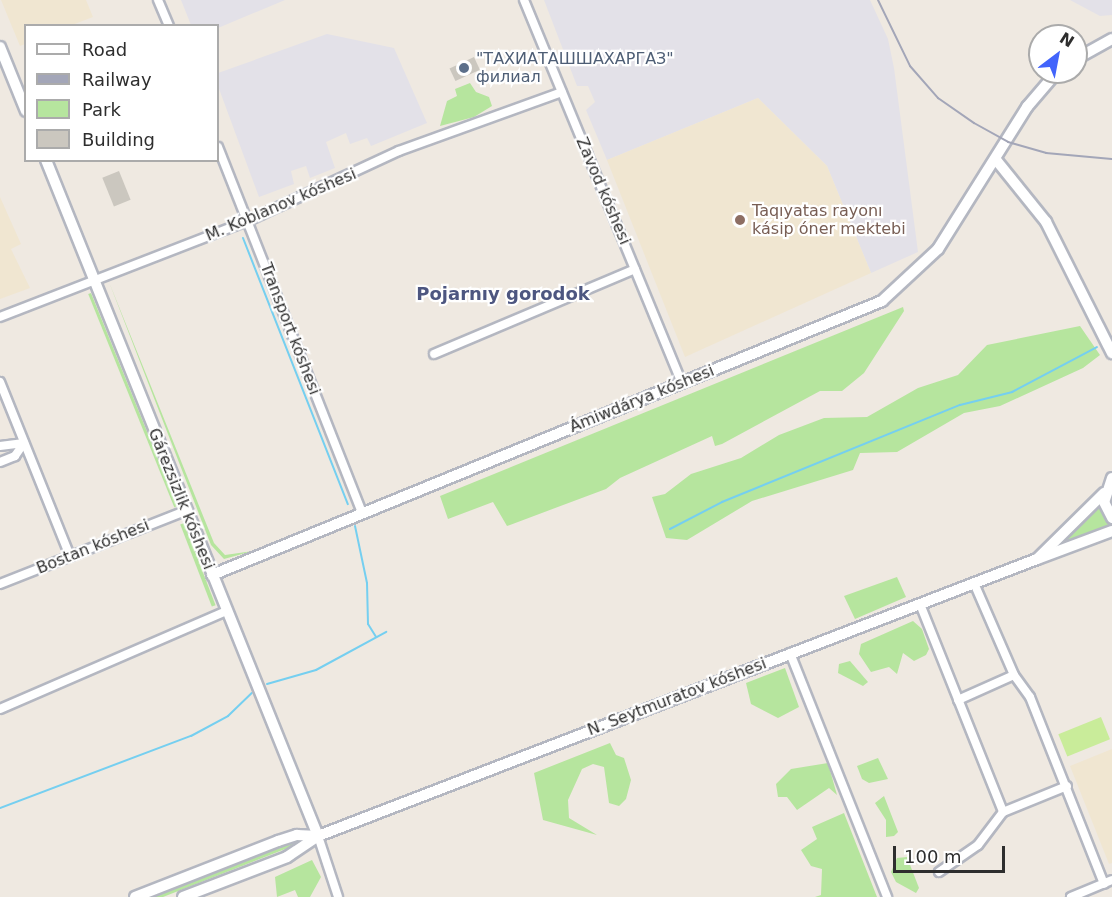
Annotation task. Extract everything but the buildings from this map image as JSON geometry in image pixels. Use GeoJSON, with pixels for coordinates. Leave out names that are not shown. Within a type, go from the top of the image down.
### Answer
{"type":"FeatureCollection","features":[{"type":"Feature","properties":{"kind":"street"},"geometry":{"type":"LineString","coordinates":[[158,0],[168,24]]}},
{"type":"Feature","properties":{"kind":"street","name":"Zavod kóshesi"},"geometry":{"type":"LineString","coordinates":[[524,0],[682,382]]}},
{"type":"Feature","properties":{"kind":"street"},"geometry":{"type":"LineString","coordinates":[[1088,52],[1112,39]]}},
{"type":"Feature","properties":{"kind":"street"},"geometry":{"type":"LineString","coordinates":[[0,47],[24,106]]}},
{"type":"Feature","properties":{"kind":"street","name":"Ámiwdárya kóshesi"},"geometry":{"type":"LineString","coordinates":[[212,575],[882,301],[938,249],[997,160],[1027,107],[1047,84]]}},
{"type":"Feature","properties":{"kind":"street","name":"M. Koblanov kóshesi"},"geometry":{"type":"LineString","coordinates":[[0,317],[248,221],[399,152],[562,92]]}},
{"type":"Feature","properties":{"kind":"street","name":"Transport kóshesi"},"geometry":{"type":"LineString","coordinates":[[219,149],[362,512]]}},
{"type":"Feature","properties":{"kind":"street"},"geometry":{"type":"LineString","coordinates":[[997,160],[1046,222],[1112,353]]}},
{"type":"Feature","properties":{"kind":"street","name":"Gárezsizlik kóshesi"},"geometry":{"type":"LineString","coordinates":[[46,162],[318,836]]}},
{"type":"Feature","properties":{"kind":"street"},"geometry":{"type":"LineString","coordinates":[[434,354],[635,269]]}},
{"type":"Feature","properties":{"kind":"street"},"geometry":{"type":"LineString","coordinates":[[0,382],[70,556]]}},
{"type":"Feature","properties":{"kind":"street"},"geometry":{"type":"LineString","coordinates":[[0,446],[24,443]]}},
{"type":"Feature","properties":{"kind":"street"},"geometry":{"type":"LineString","coordinates":[[0,462],[15,456],[24,443]]}},
{"type":"Feature","properties":{"kind":"street"},"geometry":{"type":"LineString","coordinates":[[1037,560],[1104,493],[1112,478]]}},
{"type":"Feature","properties":{"kind":"street"},"geometry":{"type":"LineString","coordinates":[[1104,493],[1112,518]]}},
{"type":"Feature","properties":{"kind":"street","name":"Bostan kóshesi"},"geometry":{"type":"LineString","coordinates":[[0,584],[185,511]]}},
{"type":"Feature","properties":{"kind":"street","name":"N. Seytmuratov kóshesi"},"geometry":{"type":"LineString","coordinates":[[318,836],[1112,531]]}},
{"type":"Feature","properties":{"kind":"street"},"geometry":{"type":"LineString","coordinates":[[974,583],[1014,675],[1030,697],[1109,883],[1071,897]]}},
{"type":"Feature","properties":{"kind":"street"},"geometry":{"type":"LineString","coordinates":[[920,604],[1003,812]]}},
{"type":"Feature","properties":{"kind":"street"},"geometry":{"type":"LineString","coordinates":[[0,709],[227,611]]}},
{"type":"Feature","properties":{"kind":"street"},"geometry":{"type":"LineString","coordinates":[[790,654],[887,897]]}},
{"type":"Feature","properties":{"kind":"street"},"geometry":{"type":"LineString","coordinates":[[958,700],[1014,675]]}},
{"type":"Feature","properties":{"kind":"street"},"geometry":{"type":"LineString","coordinates":[[939,872],[978,845],[1003,812],[1067,786]]}},
{"type":"Feature","properties":{"kind":"street"},"geometry":{"type":"LineString","coordinates":[[135,897],[278,841],[297,835],[318,836]]}},
{"type":"Feature","properties":{"kind":"street"},"geometry":{"type":"LineString","coordinates":[[183,897],[287,857],[318,836]]}},
{"type":"Feature","properties":{"kind":"street"},"geometry":{"type":"LineString","coordinates":[[318,836],[338,897]]}},
{"type":"Feature","properties":{"kind":"shaded area"},"geometry":{"type":"Polygon","coordinates":[[[1,0],[86,0],[93,17],[75,24],[24,24],[24,44],[20,46],[1,0]]]}},
{"type":"Feature","properties":{"kind":"shaded area"},"geometry":{"type":"Polygon","coordinates":[[[181,0],[285,0],[219,28],[219,24],[191,24],[181,0]]]}},
{"type":"Feature","properties":{"kind":"shaded area"},"geometry":{"type":"Polygon","coordinates":[[[544,0],[870,0],[888,39],[894,68],[918,252],[871,273],[827,166],[758,98],[607,160],[586,110],[595,102],[588,86],[577,86],[544,0]]]}},
{"type":"Feature","properties":{"kind":"shaded area"},"geometry":{"type":"Polygon","coordinates":[[[1070,0],[1112,0],[1112,15],[1100,16],[1070,0]]]}},
{"type":"Feature","properties":{"kind":"shaded area"},"geometry":{"type":"Polygon","coordinates":[[[327,34],[394,48],[427,123],[371,146],[367,138],[350,144],[346,133],[326,142],[335,168],[310,178],[306,166],[291,171],[294,184],[259,197],[219,89],[219,73],[327,34]]]}},
{"type":"Feature","properties":{"kind":"shaded area","name":"Taqıyatas rayonı kásip óner mektebi"},"geometry":{"type":"Polygon","coordinates":[[[758,98],[827,166],[871,273],[685,357],[607,160],[758,98]]]}},
{"type":"Feature","properties":{"kind":"shaded area"},"geometry":{"type":"Polygon","coordinates":[[[0,197],[21,244],[11,249],[30,288],[0,299],[0,197]]]}},
{"type":"Feature","properties":{"kind":"shaded area"},"geometry":{"type":"Polygon","coordinates":[[[1112,749],[1112,863],[1109,864],[1070,766],[1112,749]]]}},
{"type":"Feature","properties":{"kind":"green space"},"geometry":{"type":"Polygon","coordinates":[[[470,83],[476,92],[489,97],[492,106],[474,117],[440,126],[447,101],[457,96],[455,89],[470,83]]]}},
{"type":"Feature","properties":{"kind":"green space"},"geometry":{"type":"Polygon","coordinates":[[[109,282],[214,543],[225,555],[253,551],[224,559],[211,545],[109,282]]]}},
{"type":"Feature","properties":{"kind":"green space"},"geometry":{"type":"Polygon","coordinates":[[[91,293],[177,506],[174,507],[88,294],[91,293]]]}},
{"type":"Feature","properties":{"kind":"green space"},"geometry":{"type":"Polygon","coordinates":[[[903,307],[904,311],[864,373],[842,391],[820,391],[722,444],[715,446],[712,436],[620,478],[606,489],[507,526],[493,502],[448,519],[440,496],[903,307]]]}},
{"type":"Feature","properties":{"kind":"green space"},"geometry":{"type":"Polygon","coordinates":[[[1080,326],[1100,355],[1083,368],[1000,406],[964,413],[897,452],[860,453],[853,470],[752,501],[687,540],[666,538],[652,497],[665,494],[691,474],[741,458],[779,435],[824,418],[867,417],[918,388],[958,375],[987,345],[1080,326]]]}},
{"type":"Feature","properties":{"kind":"green space"},"geometry":{"type":"Polygon","coordinates":[[[1098,505],[1111,528],[1060,544],[1098,505]]]}},
{"type":"Feature","properties":{"kind":"green space"},"geometry":{"type":"Polygon","coordinates":[[[184,523],[216,605],[212,607],[180,524],[184,523]]]}},
{"type":"Feature","properties":{"kind":"green space"},"geometry":{"type":"Polygon","coordinates":[[[897,577],[906,597],[855,619],[844,596],[897,577]]]}},
{"type":"Feature","properties":{"kind":"green space"},"geometry":{"type":"Polygon","coordinates":[[[913,621],[922,629],[929,649],[926,655],[914,661],[903,653],[897,674],[889,667],[871,672],[859,654],[861,644],[913,621]]]}},
{"type":"Feature","properties":{"kind":"green space"},"geometry":{"type":"Polygon","coordinates":[[[850,661],[868,682],[863,686],[838,673],[839,664],[850,661]]]}},
{"type":"Feature","properties":{"kind":"green space"},"geometry":{"type":"Polygon","coordinates":[[[785,668],[799,707],[778,718],[751,704],[746,683],[785,668]]]}},
{"type":"Feature","properties":{"kind":"green space"},"geometry":{"type":"Polygon","coordinates":[[[1101,717],[1110,739],[1067,756],[1058,734],[1101,717]]]}},
{"type":"Feature","properties":{"kind":"green space"},"geometry":{"type":"Polygon","coordinates":[[[610,743],[616,755],[624,758],[631,780],[626,799],[619,806],[609,803],[604,767],[593,764],[582,769],[568,800],[569,818],[597,835],[543,820],[534,773],[610,743]]]}},
{"type":"Feature","properties":{"kind":"green space"},"geometry":{"type":"Polygon","coordinates":[[[878,758],[888,779],[869,783],[862,779],[857,766],[878,758]]]}},
{"type":"Feature","properties":{"kind":"green space"},"geometry":{"type":"Polygon","coordinates":[[[828,763],[837,795],[829,788],[797,810],[787,797],[778,797],[776,784],[791,769],[828,763]]]}},
{"type":"Feature","properties":{"kind":"green space"},"geometry":{"type":"Polygon","coordinates":[[[884,796],[898,832],[894,836],[886,837],[886,820],[875,803],[884,796]]]}},
{"type":"Feature","properties":{"kind":"green space"},"geometry":{"type":"Polygon","coordinates":[[[844,813],[877,897],[815,897],[821,895],[822,869],[811,866],[801,850],[817,839],[812,827],[844,813]]]}},
{"type":"Feature","properties":{"kind":"green space"},"geometry":{"type":"Polygon","coordinates":[[[296,840],[298,844],[163,897],[152,897],[296,840]]]}},
{"type":"Feature","properties":{"kind":"green space"},"geometry":{"type":"Polygon","coordinates":[[[907,857],[919,888],[916,893],[896,882],[891,872],[897,858],[907,857]]]}},
{"type":"Feature","properties":{"kind":"green space"},"geometry":{"type":"Polygon","coordinates":[[[312,860],[321,877],[310,897],[298,897],[295,890],[277,897],[275,877],[312,860]]]}},
{"type":"Feature","properties":{"kind":"waterway"},"geometry":{"type":"LineString","coordinates":[[243,238],[348,504]]}},
{"type":"Feature","properties":{"kind":"waterway"},"geometry":{"type":"LineString","coordinates":[[670,529],[722,502],[960,405],[1012,392],[1097,347]]}},
{"type":"Feature","properties":{"kind":"waterway"},"geometry":{"type":"LineString","coordinates":[[355,526],[367,583],[368,624],[376,637]]}},
{"type":"Feature","properties":{"kind":"waterway"},"geometry":{"type":"LineString","coordinates":[[267,684],[316,670],[386,632]]}},
{"type":"Feature","properties":{"kind":"waterway"},"geometry":{"type":"LineString","coordinates":[[0,808],[191,736],[228,716],[252,693]]}},
{"type":"Feature","properties":{"kind":"railway"},"geometry":{"type":"LineString","coordinates":[[878,0],[910,66],[938,98],[974,123],[1008,142],[1046,153],[1112,159]]}},
{"type":"Feature","properties":{"kind":"place","name":"\"ТАХИАТАШШАХАРГАЗ\" филиал"},"geometry":{"type":"Point","coordinates":[464,68]}},
{"type":"Feature","properties":{"kind":"place","name":"Taqıyatas rayonı kásip óner mektebi"},"geometry":{"type":"Point","coordinates":[740,220]}},
{"type":"Feature","properties":{"kind":"district","name":"Pojarnıy gorodok"},"geometry":{"type":"Point","coordinates":[503,294]}}]}
